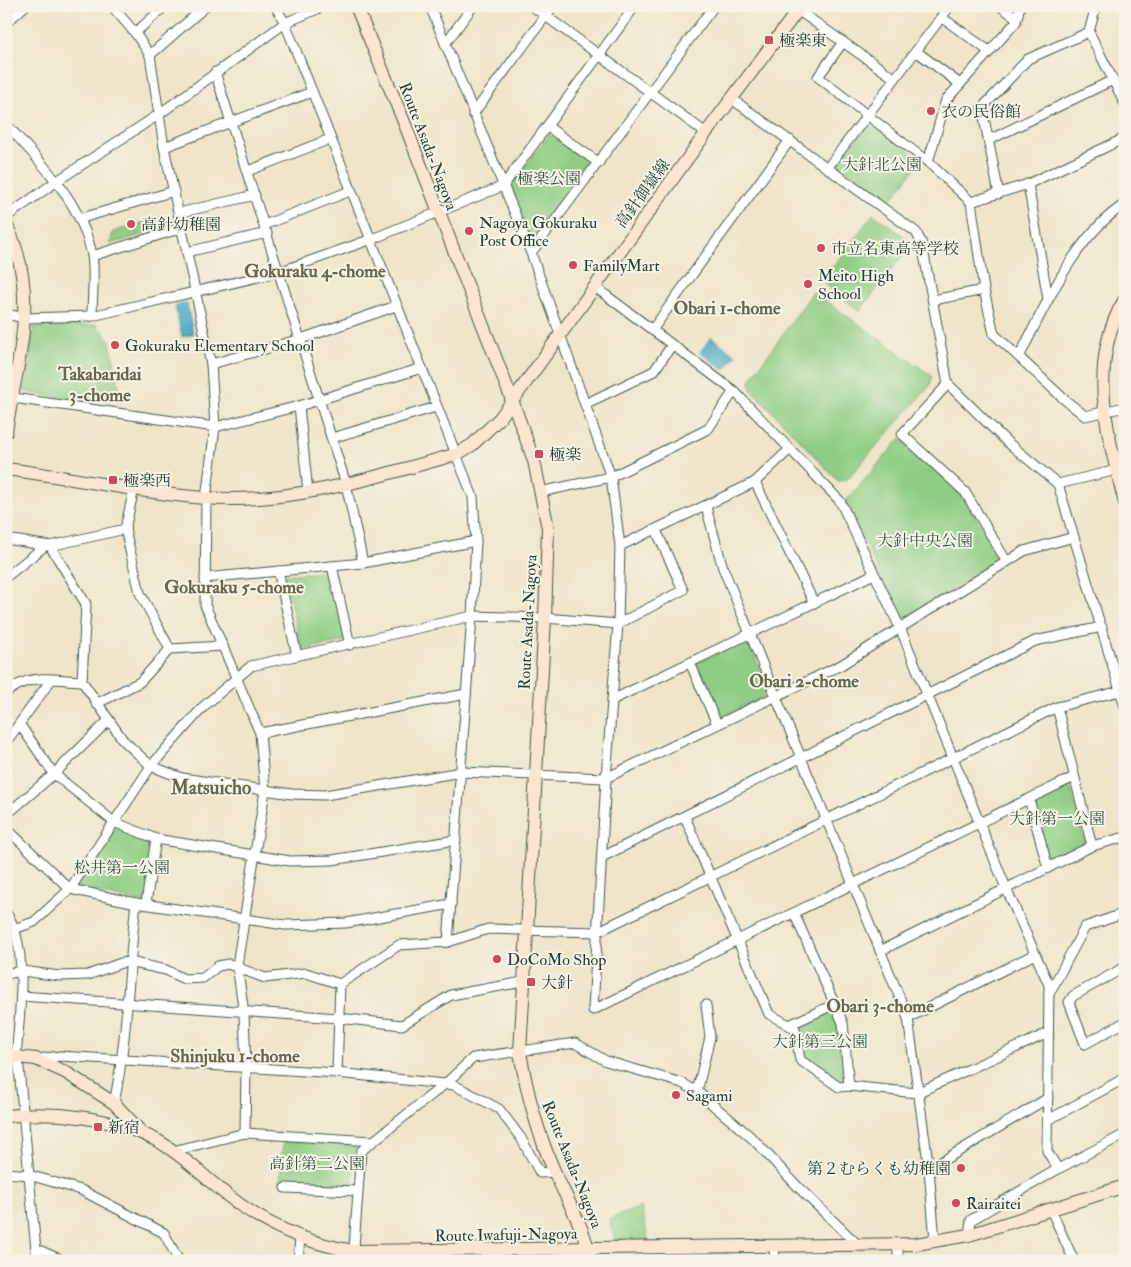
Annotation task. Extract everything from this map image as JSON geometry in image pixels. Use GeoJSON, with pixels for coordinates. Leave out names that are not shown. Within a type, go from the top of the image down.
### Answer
{"type":"FeatureCollection","features":[{"type":"Feature","properties":{"kind":"main road","name":"Route Asada-Nagoya"},"geometry":{"type":"LineString","coordinates":[[356,6],[404,122],[437,213],[512,400],[534,461],[548,528],[545,618],[534,775],[520,1052],[526,1089],[534,1119],[555,1172],[577,1216],[590,1255]]}},
{"type":"Feature","properties":{"kind":"main road","name":"高針御嶽線"},"geometry":{"type":"LineString","coordinates":[[6,468],[206,499],[308,492],[346,484],[457,454],[472,445],[486,433],[512,400],[797,8]]}},
{"type":"Feature","properties":{"kind":"main road"},"geometry":{"type":"LineString","coordinates":[[6,224],[20,258],[26,296],[25,318],[9,397],[6,432]]}},
{"type":"Feature","properties":{"kind":"main road"},"geometry":{"type":"LineString","coordinates":[[1125,299],[1116,313],[1107,342],[1102,369],[1105,412],[1125,504]]}},
{"type":"Feature","properties":{"kind":"main road"},"geometry":{"type":"LineString","coordinates":[[13,1056],[36,1059],[65,1072],[114,1103],[144,1134]]}},
{"type":"Feature","properties":{"kind":"main road","name":"Route Iwafuji-Nagoya"},"geometry":{"type":"LineString","coordinates":[[6,1116],[25,1114],[58,1115],[86,1119],[144,1134],[173,1151],[257,1217],[300,1238],[353,1256],[590,1255],[774,1246],[898,1245],[969,1235],[1125,1186]]}},
{"type":"Feature","properties":{"kind":"street"},"geometry":{"type":"LineString","coordinates":[[6,23],[25,6]]}},
{"type":"Feature","properties":{"kind":"street"},"geometry":{"type":"LineString","coordinates":[[112,6],[135,33],[150,55],[164,147],[211,364],[215,428],[206,499],[204,605],[260,733],[265,791],[237,965],[244,1013],[246,1068],[245,1133]]}},
{"type":"Feature","properties":{"kind":"street"},"geometry":{"type":"LineString","coordinates":[[135,33],[165,6]]}},
{"type":"Feature","properties":{"kind":"street"},"geometry":{"type":"LineString","coordinates":[[150,55],[206,6]]}},
{"type":"Feature","properties":{"kind":"street"},"geometry":{"type":"LineString","coordinates":[[275,6],[285,23],[350,191],[372,239],[396,306],[473,497],[476,541],[472,616],[448,942]]}},
{"type":"Feature","properties":{"kind":"street"},"geometry":{"type":"LineString","coordinates":[[6,217],[158,115],[285,23],[324,6]]}},
{"type":"Feature","properties":{"kind":"street"},"geometry":{"type":"LineString","coordinates":[[430,6],[531,253],[611,477],[620,546],[618,624],[606,778],[593,1010],[1074,777]]}},
{"type":"Feature","properties":{"kind":"street"},"geometry":{"type":"LineString","coordinates":[[445,44],[473,6]]}},
{"type":"Feature","properties":{"kind":"street"},"geometry":{"type":"LineString","coordinates":[[532,6],[597,56],[706,133]]}},
{"type":"Feature","properties":{"kind":"street"},"geometry":{"type":"LineString","coordinates":[[473,114],[553,6]]}},
{"type":"Feature","properties":{"kind":"street"},"geometry":{"type":"LineString","coordinates":[[6,314],[25,318],[92,316],[279,272],[372,239],[504,186],[635,6]]}},
{"type":"Feature","properties":{"kind":"street"},"geometry":{"type":"LineString","coordinates":[[531,253],[714,6]]}},
{"type":"Feature","properties":{"kind":"street"},"geometry":{"type":"LineString","coordinates":[[828,167],[950,6]]}},
{"type":"Feature","properties":{"kind":"street"},"geometry":{"type":"LineString","coordinates":[[1000,6],[1017,18]]}},
{"type":"Feature","properties":{"kind":"street"},"geometry":{"type":"LineString","coordinates":[[928,162],[946,100],[1016,22],[1020,6]]}},
{"type":"Feature","properties":{"kind":"street"},"geometry":{"type":"LineString","coordinates":[[1096,6],[1089,32],[1125,104]]}},
{"type":"Feature","properties":{"kind":"street"},"geometry":{"type":"LineString","coordinates":[[797,8],[894,78]]}},
{"type":"Feature","properties":{"kind":"street"},"geometry":{"type":"LineString","coordinates":[[942,17],[990,51]]}},
{"type":"Feature","properties":{"kind":"street"},"geometry":{"type":"LineString","coordinates":[[999,194],[982,108],[1022,63],[1089,32]]}},
{"type":"Feature","properties":{"kind":"street"},"geometry":{"type":"LineString","coordinates":[[843,42],[818,77],[928,162],[971,202],[984,290],[994,334],[1064,400],[1085,416],[1125,407]]}},
{"type":"Feature","properties":{"kind":"street"},"geometry":{"type":"LineString","coordinates":[[916,52],[960,84]]}},
{"type":"Feature","properties":{"kind":"street"},"geometry":{"type":"LineString","coordinates":[[215,72],[346,484],[363,563]]}},
{"type":"Feature","properties":{"kind":"street"},"geometry":{"type":"LineString","coordinates":[[989,140],[1113,80]]}},
{"type":"Feature","properties":{"kind":"street"},"geometry":{"type":"LineString","coordinates":[[164,147],[312,92]]}},
{"type":"Feature","properties":{"kind":"street"},"geometry":{"type":"LineString","coordinates":[[732,99],[916,232],[922,244],[948,384],[1006,441],[1058,484],[1125,707]]}},
{"type":"Feature","properties":{"kind":"street"},"geometry":{"type":"LineString","coordinates":[[6,124],[57,181],[82,218],[92,256],[92,316]]}},
{"type":"Feature","properties":{"kind":"street"},"geometry":{"type":"LineString","coordinates":[[548,127],[599,163]]}},
{"type":"Feature","properties":{"kind":"street"},"geometry":{"type":"LineString","coordinates":[[971,202],[1028,184],[1125,138]]}},
{"type":"Feature","properties":{"kind":"street"},"geometry":{"type":"LineString","coordinates":[[248,171],[330,139]]}},
{"type":"Feature","properties":{"kind":"street"},"geometry":{"type":"LineString","coordinates":[[652,330],[790,140]]}},
{"type":"Feature","properties":{"kind":"street"},"geometry":{"type":"LineString","coordinates":[[1028,184],[1048,299]]}},
{"type":"Feature","properties":{"kind":"street"},"geometry":{"type":"LineString","coordinates":[[82,218],[174,190]]}},
{"type":"Feature","properties":{"kind":"street"},"geometry":{"type":"LineString","coordinates":[[187,252],[266,229],[350,191]]}},
{"type":"Feature","properties":{"kind":"street"},"geometry":{"type":"LineString","coordinates":[[179,213],[255,195]]}},
{"type":"Feature","properties":{"kind":"street"},"geometry":{"type":"LineString","coordinates":[[1019,357],[1048,299],[1088,237],[1125,204]]}},
{"type":"Feature","properties":{"kind":"street"},"geometry":{"type":"LineString","coordinates":[[92,256],[182,228]]}},
{"type":"Feature","properties":{"kind":"street"},"geometry":{"type":"LineString","coordinates":[[595,287],[734,391],[840,501],[900,630],[981,822],[1006,888],[1049,985],[1047,1151],[1058,1169]]}},
{"type":"Feature","properties":{"kind":"street"},"geometry":{"type":"LineString","coordinates":[[933,300],[984,290]]}},
{"type":"Feature","properties":{"kind":"street"},"geometry":{"type":"LineString","coordinates":[[211,364],[301,339],[396,306]]}},
{"type":"Feature","properties":{"kind":"street"},"geometry":{"type":"LineString","coordinates":[[585,404],[654,371],[672,345]]}},
{"type":"Feature","properties":{"kind":"street"},"geometry":{"type":"LineString","coordinates":[[9,397],[215,428],[320,400],[422,368]]}},
{"type":"Feature","properties":{"kind":"street"},"geometry":{"type":"LineString","coordinates":[[948,384],[902,434],[966,492],[1007,562]]}},
{"type":"Feature","properties":{"kind":"street"},"geometry":{"type":"LineString","coordinates":[[540,492],[611,477],[708,429],[734,391]]}},
{"type":"Feature","properties":{"kind":"street"},"geometry":{"type":"LineString","coordinates":[[299,406],[308,492]]}},
{"type":"Feature","properties":{"kind":"street"},"geometry":{"type":"LineString","coordinates":[[332,438],[436,407]]}},
{"type":"Feature","properties":{"kind":"street"},"geometry":{"type":"LineString","coordinates":[[620,546],[706,507],[755,482],[790,449]]}},
{"type":"Feature","properties":{"kind":"street"},"geometry":{"type":"LineString","coordinates":[[1058,484],[1117,470]]}},
{"type":"Feature","properties":{"kind":"street"},"geometry":{"type":"LineString","coordinates":[[755,482],[814,603]]}},
{"type":"Feature","properties":{"kind":"street"},"geometry":{"type":"LineString","coordinates":[[134,489],[125,529],[140,592],[170,649]]}},
{"type":"Feature","properties":{"kind":"street"},"geometry":{"type":"LineString","coordinates":[[706,507],[723,568],[800,760],[908,1018],[929,1169],[935,1241]]}},
{"type":"Feature","properties":{"kind":"street"},"geometry":{"type":"LineString","coordinates":[[6,539],[48,546],[125,529]]}},
{"type":"Feature","properties":{"kind":"street"},"geometry":{"type":"LineString","coordinates":[[14,929],[34,922],[70,889],[151,766],[204,706],[251,666],[472,616],[545,618],[618,624],[683,590],[656,530]]}},
{"type":"Feature","properties":{"kind":"street"},"geometry":{"type":"LineString","coordinates":[[48,546],[86,604],[82,681],[96,704],[123,740],[151,766],[182,778],[265,791],[325,795],[461,772],[606,778],[841,665],[1024,551],[1074,537]]}},
{"type":"Feature","properties":{"kind":"street"},"geometry":{"type":"LineString","coordinates":[[205,578],[363,563],[476,541]]}},
{"type":"Feature","properties":{"kind":"street"},"geometry":{"type":"LineString","coordinates":[[6,577],[48,546]]}},
{"type":"Feature","properties":{"kind":"street"},"geometry":{"type":"LineString","coordinates":[[332,566],[350,645]]}},
{"type":"Feature","properties":{"kind":"street"},"geometry":{"type":"LineString","coordinates":[[278,571],[297,656]]}},
{"type":"Feature","properties":{"kind":"street"},"geometry":{"type":"LineString","coordinates":[[612,700],[874,574]]}},
{"type":"Feature","properties":{"kind":"street"},"geometry":{"type":"LineString","coordinates":[[602,858],[1035,641],[1102,627]]}},
{"type":"Feature","properties":{"kind":"street"},"geometry":{"type":"LineString","coordinates":[[96,704],[140,682],[170,649],[223,646]]}},
{"type":"Feature","properties":{"kind":"street"},"geometry":{"type":"LineString","coordinates":[[690,663],[717,724]]}},
{"type":"Feature","properties":{"kind":"street"},"geometry":{"type":"LineString","coordinates":[[6,693],[23,681],[37,678],[82,681]]}},
{"type":"Feature","properties":{"kind":"street"},"geometry":{"type":"LineString","coordinates":[[6,742],[51,680]]}},
{"type":"Feature","properties":{"kind":"street"},"geometry":{"type":"LineString","coordinates":[[340,984],[399,945],[448,942],[488,929],[527,932],[597,932],[1057,707],[1120,691]]}},
{"type":"Feature","properties":{"kind":"street"},"geometry":{"type":"LineString","coordinates":[[260,733],[466,694]]}},
{"type":"Feature","properties":{"kind":"street"},"geometry":{"type":"LineString","coordinates":[[1057,707],[1092,846]]}},
{"type":"Feature","properties":{"kind":"street"},"geometry":{"type":"LineString","coordinates":[[6,815],[54,774],[108,721]]}},
{"type":"Feature","properties":{"kind":"street"},"geometry":{"type":"LineString","coordinates":[[20,725],[54,774],[114,822],[156,840],[290,861],[332,860],[456,840]]}},
{"type":"Feature","properties":{"kind":"street"},"geometry":{"type":"LineString","coordinates":[[1029,799],[1048,868]]}},
{"type":"Feature","properties":{"kind":"street"},"geometry":{"type":"LineString","coordinates":[[685,817],[769,1014],[795,1029],[800,1060],[839,1087],[849,1086],[917,1093],[1048,1033]]}},
{"type":"Feature","properties":{"kind":"street"},"geometry":{"type":"LineString","coordinates":[[6,828],[70,889],[136,902],[285,925],[346,923],[451,904]]}},
{"type":"Feature","properties":{"kind":"street"},"geometry":{"type":"LineString","coordinates":[[880,951],[1092,846],[1125,837]]}},
{"type":"Feature","properties":{"kind":"street"},"geometry":{"type":"LineString","coordinates":[[146,903],[156,840]]}},
{"type":"Feature","properties":{"kind":"street"},"geometry":{"type":"LineString","coordinates":[[114,1103],[123,1060],[129,962],[136,902]]}},
{"type":"Feature","properties":{"kind":"street"},"geometry":{"type":"LineString","coordinates":[[6,913],[14,929],[22,971],[21,996],[13,1056],[25,1114],[37,1261]]}},
{"type":"Feature","properties":{"kind":"street"},"geometry":{"type":"LineString","coordinates":[[794,913],[843,1023],[849,1086]]}},
{"type":"Feature","properties":{"kind":"street"},"geometry":{"type":"LineString","coordinates":[[1049,994],[1085,927],[1125,913]]}},
{"type":"Feature","properties":{"kind":"street"},"geometry":{"type":"LineString","coordinates":[[908,1018],[1035,954]]}},
{"type":"Feature","properties":{"kind":"street"},"geometry":{"type":"LineString","coordinates":[[6,974],[22,971],[60,976],[88,975],[129,962],[166,970],[184,979],[203,978],[218,966],[228,964],[237,965],[255,976],[265,978],[306,973],[340,984]]}},
{"type":"Feature","properties":{"kind":"street"},"geometry":{"type":"LineString","coordinates":[[1125,967],[1073,996],[1069,1002],[1085,1044],[1125,1022]]}},
{"type":"Feature","properties":{"kind":"street"},"geometry":{"type":"LineString","coordinates":[[21,996],[126,1005],[339,1018],[402,1025],[451,995],[523,982]]}},
{"type":"Feature","properties":{"kind":"street"},"geometry":{"type":"LineString","coordinates":[[337,1073],[340,984]]}},
{"type":"Feature","properties":{"kind":"street"},"geometry":{"type":"LineString","coordinates":[[789,1025],[835,1004]]}},
{"type":"Feature","properties":{"kind":"street"},"geometry":{"type":"LineString","coordinates":[[697,1092],[710,1037],[706,1005]]}},
{"type":"Feature","properties":{"kind":"street"},"geometry":{"type":"LineString","coordinates":[[353,1256],[360,1151],[445,1084],[472,1058],[575,1043],[606,1061],[682,1083],[697,1092],[753,1139],[800,1189],[858,1245]]}},
{"type":"Feature","properties":{"kind":"street"},"geometry":{"type":"LineString","coordinates":[[36,1059],[60,1056],[337,1073],[454,1085],[499,1109],[521,1138],[540,1173],[555,1172]]}},
{"type":"Feature","properties":{"kind":"street"},"geometry":{"type":"LineString","coordinates":[[1048,1120],[1125,1078]]}},
{"type":"Feature","properties":{"kind":"street"},"geometry":{"type":"LineString","coordinates":[[929,1169],[1048,1098]]}},
{"type":"Feature","properties":{"kind":"street"},"geometry":{"type":"LineString","coordinates":[[173,1151],[245,1133],[373,1141]]}},
{"type":"Feature","properties":{"kind":"street"},"geometry":{"type":"LineString","coordinates":[[969,1235],[971,1220],[1058,1169],[1125,1134]]}},
{"type":"Feature","properties":{"kind":"street"},"geometry":{"type":"LineString","coordinates":[[6,1173],[29,1175],[81,1190],[164,1233],[178,1261]]}},
{"type":"Feature","properties":{"kind":"street"},"geometry":{"type":"LineString","coordinates":[[285,1188],[358,1191]]}},
{"type":"Feature","properties":{"kind":"street"},"geometry":{"type":"LineString","coordinates":[[1050,1210],[1074,1261]]}},
{"type":"Feature","properties":{"kind":"street"},"geometry":{"type":"LineString","coordinates":[[298,1261],[300,1238]]}},
{"type":"Feature","properties":{"kind":"street"},"geometry":{"type":"LineString","coordinates":[[898,1245],[898,1261]]}},
{"type":"Feature","properties":{"kind":"street"},"geometry":{"type":"LineString","coordinates":[[774,1246],[775,1261]]}},
{"type":"Feature","properties":{"kind":"street"},"geometry":{"type":"LineString","coordinates":[[36,1249],[64,1261]]}},
{"type":"Feature","properties":{"kind":"green space","name":"大針北公園"},"geometry":{"type":"Polygon","coordinates":[[[870,121],[921,160],[890,201],[887,201],[838,164],[870,121]]]}},
{"type":"Feature","properties":{"kind":"green space","name":"極楽公園"},"geometry":{"type":"Polygon","coordinates":[[[549,134],[592,165],[536,240],[529,239],[508,189],[549,134]]]}},
{"type":"Feature","properties":{"kind":"green space"},"geometry":{"type":"Polygon","coordinates":[[[873,214],[906,238],[910,245],[860,311],[826,285],[824,279],[873,214]]]}},
{"type":"Feature","properties":{"kind":"green space"},"geometry":{"type":"Polygon","coordinates":[[[162,217],[165,228],[110,244],[113,232],[162,217]]]}},
{"type":"Feature","properties":{"kind":"green space"},"geometry":{"type":"Polygon","coordinates":[[[813,292],[932,376],[930,386],[846,480],[838,481],[751,389],[750,380],[813,292]]]}},
{"type":"Feature","properties":{"kind":"green space"},"geometry":{"type":"Polygon","coordinates":[[[97,325],[98,331],[102,330],[110,341],[121,400],[97,397],[94,403],[26,392],[24,389],[34,327],[97,325]]]}},
{"type":"Feature","properties":{"kind":"green space","name":"大針中央公園"},"geometry":{"type":"Polygon","coordinates":[[[901,438],[961,494],[1001,556],[998,563],[905,619],[900,616],[845,502],[901,438]]]}},
{"type":"Feature","properties":{"kind":"green space"},"geometry":{"type":"Polygon","coordinates":[[[331,571],[345,637],[344,641],[302,650],[284,575],[331,571]]]}},
{"type":"Feature","properties":{"kind":"green space"},"geometry":{"type":"Polygon","coordinates":[[[747,640],[771,694],[718,718],[694,664],[747,640]]]}},
{"type":"Feature","properties":{"kind":"green space","name":"大針第一公園"},"geometry":{"type":"Polygon","coordinates":[[[1069,782],[1085,843],[1049,860],[1031,800],[1069,782]]]}},
{"type":"Feature","properties":{"kind":"green space","name":"松井第一公園"},"geometry":{"type":"Polygon","coordinates":[[[116,826],[155,842],[146,903],[74,888],[116,826]]]}},
{"type":"Feature","properties":{"kind":"green space","name":"大針第三公園"},"geometry":{"type":"Polygon","coordinates":[[[831,1008],[838,1023],[844,1081],[840,1083],[803,1058],[799,1025],[831,1008]]]}},
{"type":"Feature","properties":{"kind":"green space","name":"高針第二公園"},"geometry":{"type":"Polygon","coordinates":[[[283,1141],[355,1145],[352,1186],[280,1182],[283,1141]]]}},
{"type":"Feature","properties":{"kind":"green space"},"geometry":{"type":"Polygon","coordinates":[[[641,1207],[649,1243],[617,1246],[609,1219],[641,1207]]]}},
{"type":"Feature","properties":{"kind":"water"},"geometry":{"type":"Polygon","coordinates":[[[187,303],[193,334],[182,337],[175,306],[187,303]]]}},
{"type":"Feature","properties":{"kind":"water"},"geometry":{"type":"Polygon","coordinates":[[[711,337],[736,355],[724,370],[700,352],[711,337]]]}},
{"type":"Feature","properties":{"kind":"place","name":"極楽東"},"geometry":{"type":"Point","coordinates":[769,40]}},
{"type":"Feature","properties":{"kind":"place","name":"衣の民俗館"},"geometry":{"type":"Point","coordinates":[931,111]}},
{"type":"Feature","properties":{"kind":"place","name":"高針幼稚園"},"geometry":{"type":"Point","coordinates":[131,224]}},
{"type":"Feature","properties":{"kind":"place","name":"Nagoya Gokuraku Post Office"},"geometry":{"type":"Point","coordinates":[469,231]}},
{"type":"Feature","properties":{"kind":"place","name":"市立名東高等学校"},"geometry":{"type":"Point","coordinates":[821,248]}},
{"type":"Feature","properties":{"kind":"place","name":"FamilyMart"},"geometry":{"type":"Point","coordinates":[573,265]}},
{"type":"Feature","properties":{"kind":"place","name":"Meito High School"},"geometry":{"type":"Point","coordinates":[808,284]}},
{"type":"Feature","properties":{"kind":"place","name":"Gokuraku Elementary School"},"geometry":{"type":"Point","coordinates":[115,345]}},
{"type":"Feature","properties":{"kind":"place","name":"極楽"},"geometry":{"type":"Point","coordinates":[539,454]}},
{"type":"Feature","properties":{"kind":"place","name":"極楽西"},"geometry":{"type":"Point","coordinates":[113,480]}},
{"type":"Feature","properties":{"kind":"place","name":"DoCoMo Shop"},"geometry":{"type":"Point","coordinates":[497,959]}},
{"type":"Feature","properties":{"kind":"place","name":"大針"},"geometry":{"type":"Point","coordinates":[531,982]}},
{"type":"Feature","properties":{"kind":"place","name":"Sagami"},"geometry":{"type":"Point","coordinates":[676,1095]}},
{"type":"Feature","properties":{"kind":"place","name":"新宿"},"geometry":{"type":"Point","coordinates":[98,1127]}},
{"type":"Feature","properties":{"kind":"place","name":"第２むらくも幼稚園"},"geometry":{"type":"Point","coordinates":[961,1168]}},
{"type":"Feature","properties":{"kind":"place","name":"Rairaitei"},"geometry":{"type":"Point","coordinates":[956,1203]}},
{"type":"Feature","properties":{"kind":"district","name":"Gokuraku 4-chome"},"geometry":{"type":"Point","coordinates":[315,271]}},
{"type":"Feature","properties":{"kind":"district","name":"Obari 1-chome"},"geometry":{"type":"Point","coordinates":[727,308]}},
{"type":"Feature","properties":{"kind":"district","name":"Takabaridai 3-chome"},"geometry":{"type":"Point","coordinates":[100,384]}},
{"type":"Feature","properties":{"kind":"district","name":"Gokuraku 5-chome"},"geometry":{"type":"Point","coordinates":[234,587]}},
{"type":"Feature","properties":{"kind":"district","name":"Obari 2-chome"},"geometry":{"type":"Point","coordinates":[804,681]}},
{"type":"Feature","properties":{"kind":"district","name":"Matsuicho"},"geometry":{"type":"Point","coordinates":[211,787]}},
{"type":"Feature","properties":{"kind":"district","name":"Obari 3-chome"},"geometry":{"type":"Point","coordinates":[880,1006]}},
{"type":"Feature","properties":{"kind":"district","name":"Shinjuku 1-chome"},"geometry":{"type":"Point","coordinates":[235,1056]}}]}
